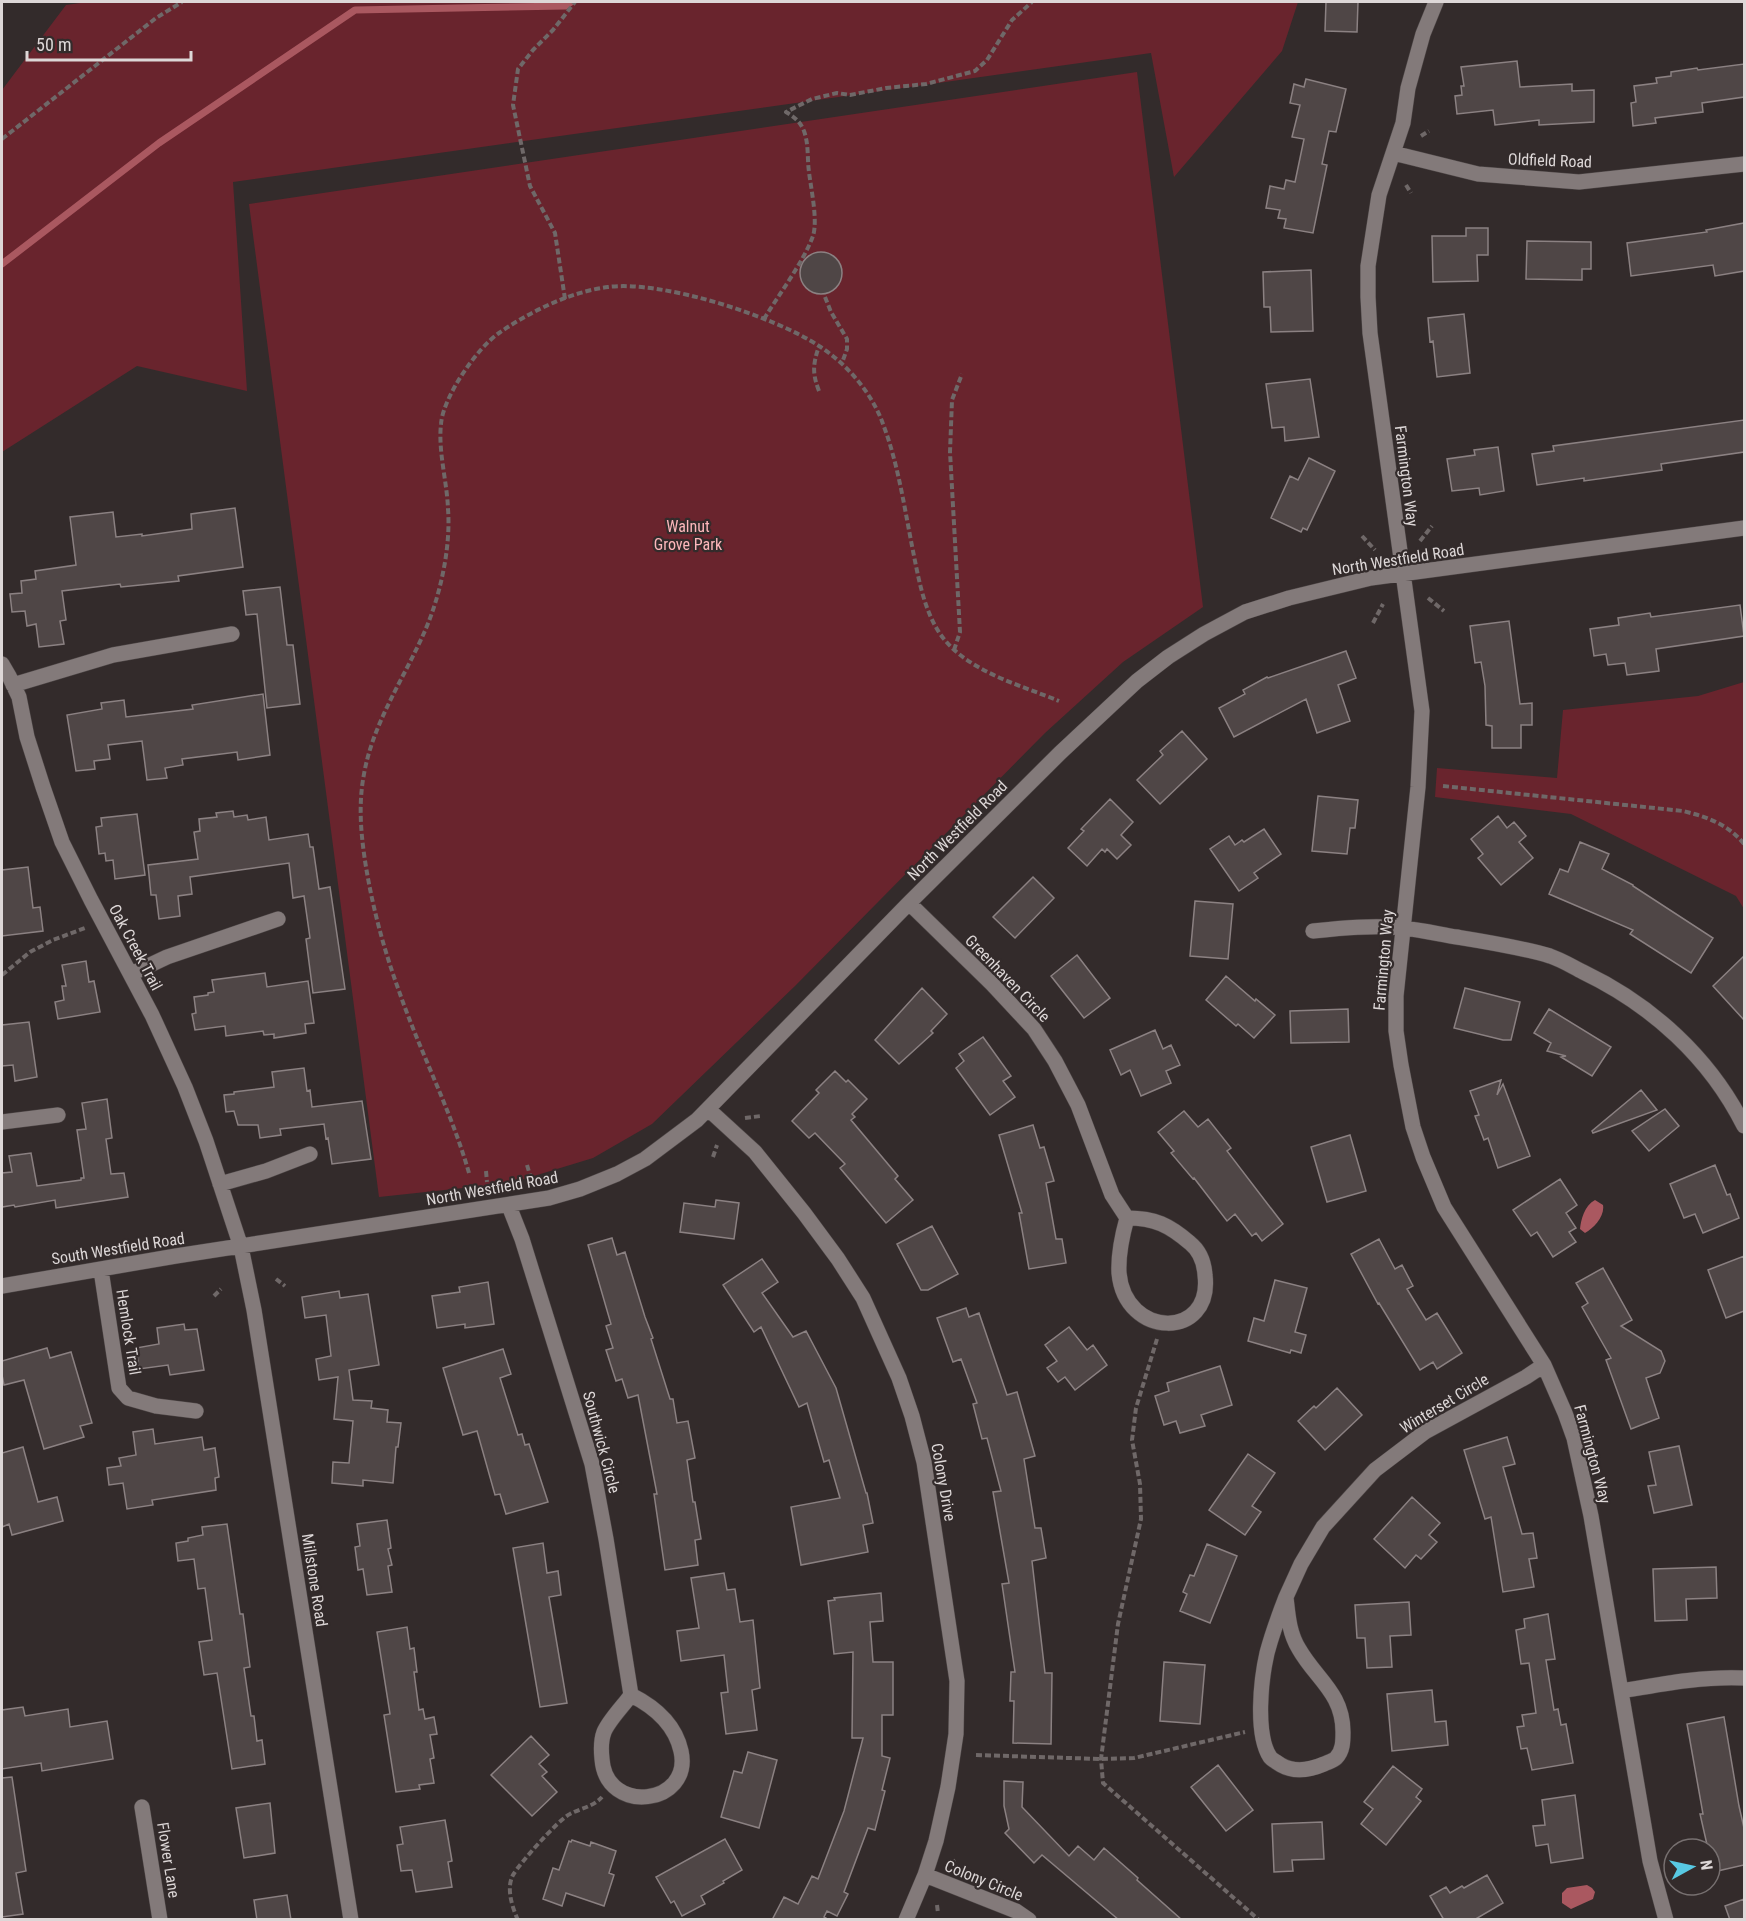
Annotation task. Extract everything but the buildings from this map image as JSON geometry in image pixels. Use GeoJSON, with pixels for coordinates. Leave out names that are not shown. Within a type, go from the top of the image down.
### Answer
{"type":"FeatureCollection","features":[{"type":"Feature","properties":{"kind":"street","name":"Farmington Way"},"geometry":{"type":"LineString","coordinates":[[1436,2],[1423,34],[1408,88],[1403,123],[1379,195],[1368,266],[1370,333],[1422,711],[1418,787],[1395,996],[1396,1031],[1413,1126],[1444,1207],[1544,1365],[1565,1413],[1580,1462],[1592,1516],[1650,1861],[1665,1920]]}},
{"type":"Feature","properties":{"kind":"street","name":"Oldfield Road"},"geometry":{"type":"LineString","coordinates":[[1393,153],[1478,174],[1579,182],[1744,164]]}},
{"type":"Feature","properties":{"kind":"street","name":"North Westfield Road"},"geometry":{"type":"LineString","coordinates":[[241,1247],[509,1206],[560,1195],[617,1174],[645,1159],[697,1120],[909,903],[1060,753],[1137,681],[1168,657],[1204,634],[1245,612],[1371,578],[1744,528]]}},
{"type":"Feature","properties":{"kind":"street"},"geometry":{"type":"LineString","coordinates":[[13,685],[113,655],[232,634]]}},
{"type":"Feature","properties":{"kind":"street","name":"Oak Creek Trail"},"geometry":{"type":"LineString","coordinates":[[2,664],[19,697],[27,737],[42,788],[62,842],[152,1015],[185,1087],[206,1141],[241,1247]]}},
{"type":"Feature","properties":{"kind":"street","name":"Greenhaven Circle"},"geometry":{"type":"LineString","coordinates":[[909,903],[992,984],[1034,1029],[1055,1061],[1078,1105],[1112,1195],[1127,1218]]}},
{"type":"Feature","properties":{"kind":"street"},"geometry":{"type":"LineString","coordinates":[[130,974],[167,957],[278,919]]}},
{"type":"Feature","properties":{"kind":"street"},"geometry":{"type":"LineString","coordinates":[[1312,931],[1366,927],[1402,928],[1500,944],[1552,957],[1605,982],[1656,1017],[1688,1046],[1713,1074],[1734,1105],[1744,1126]]}},
{"type":"Feature","properties":{"kind":"street","name":"Colony Drive"},"geometry":{"type":"LineString","coordinates":[[708,1109],[754,1152],[804,1213],[863,1298],[899,1378],[924,1462],[957,1681],[956,1734],[948,1787],[936,1841],[906,1920]]}},
{"type":"Feature","properties":{"kind":"street"},"geometry":{"type":"LineString","coordinates":[[2,1122],[58,1115]]}},
{"type":"Feature","properties":{"kind":"street"},"geometry":{"type":"LineString","coordinates":[[220,1184],[266,1171],[310,1154]]}},
{"type":"Feature","properties":{"kind":"street","name":"Southwick Circle"},"geometry":{"type":"LineString","coordinates":[[509,1206],[522,1239],[592,1464],[631,1695]]}},
{"type":"Feature","properties":{"kind":"street"},"geometry":{"type":"LineString","coordinates":[[1127,1218],[1145,1218],[1170,1227],[1198,1249],[1203,1263],[1205,1290],[1202,1301],[1192,1315],[1181,1322],[1161,1324],[1135,1311],[1124,1293],[1119,1273],[1121,1242],[1127,1218]]}},
{"type":"Feature","properties":{"kind":"street","name":"South Westfield Road"},"geometry":{"type":"LineString","coordinates":[[2,1286],[241,1247]]}},
{"type":"Feature","properties":{"kind":"street","name":"Millstone Road"},"geometry":{"type":"LineString","coordinates":[[241,1247],[256,1321],[351,1920]]}},
{"type":"Feature","properties":{"kind":"street","name":"Hemlock Trail"},"geometry":{"type":"LineString","coordinates":[[101,1270],[119,1388],[128,1398],[156,1406],[196,1411]]}},
{"type":"Feature","properties":{"kind":"street","name":"Winterset Circle"},"geometry":{"type":"LineString","coordinates":[[1286,1597],[1291,1632],[1308,1663],[1334,1693],[1341,1712],[1344,1731],[1342,1750],[1335,1759],[1303,1770],[1288,1769],[1271,1758],[1264,1744],[1262,1696],[1267,1655],[1276,1624],[1286,1597],[1301,1564],[1323,1527],[1375,1470],[1425,1432],[1544,1365]]}},
{"type":"Feature","properties":{"kind":"street"},"geometry":{"type":"LineString","coordinates":[[1621,1691],[1662,1683],[1725,1677],[1744,1678]]}},
{"type":"Feature","properties":{"kind":"street"},"geometry":{"type":"LineString","coordinates":[[631,1695],[648,1704],[668,1722],[679,1741],[682,1757],[681,1771],[675,1782],[662,1793],[647,1797],[617,1791],[612,1784],[607,1779],[602,1765],[601,1749],[604,1731],[631,1695]]}},
{"type":"Feature","properties":{"kind":"street","name":"Flower Lane"},"geometry":{"type":"LineString","coordinates":[[142,1807],[160,1920]]}},
{"type":"Feature","properties":{"kind":"street","name":"Colony Circle"},"geometry":{"type":"LineString","coordinates":[[925,1875],[1016,1911],[1029,1920]]}},
{"type":"Feature","properties":{"kind":"path"},"geometry":{"type":"LineString","coordinates":[[2,139],[156,18],[182,2]]}},
{"type":"Feature","properties":{"kind":"path"},"geometry":{"type":"LineString","coordinates":[[565,299],[555,233],[530,186],[513,105],[518,69],[575,2]]}},
{"type":"Feature","properties":{"kind":"path"},"geometry":{"type":"LineString","coordinates":[[764,319],[804,256],[814,234],[813,201],[804,129],[797,119],[786,112],[812,99],[837,93],[850,95],[926,84],[975,71],[987,60],[1012,20],[1032,2]]}},
{"type":"Feature","properties":{"kind":"path"},"geometry":{"type":"LineString","coordinates":[[1421,135],[1429,130]]}},
{"type":"Feature","properties":{"kind":"path"},"geometry":{"type":"LineString","coordinates":[[1406,185],[1412,193]]}},
{"type":"Feature","properties":{"kind":"path"},"geometry":{"type":"LineString","coordinates":[[469,1173],[460,1144],[399,993],[380,930],[370,890],[360,811],[363,775],[373,737],[426,629],[447,553],[449,521],[447,484],[440,449],[441,419],[468,364],[489,340],[541,308],[578,294],[609,287],[639,286],[693,297],[743,311],[819,345],[842,363],[864,388],[882,420],[896,465],[921,591],[937,629],[954,651],[976,667],[1059,701]]}},
{"type":"Feature","properties":{"kind":"path"},"geometry":{"type":"LineString","coordinates":[[825,297],[847,339],[847,349],[842,363]]}},
{"type":"Feature","properties":{"kind":"path"},"geometry":{"type":"LineString","coordinates":[[819,345],[814,359],[813,376],[819,391]]}},
{"type":"Feature","properties":{"kind":"path"},"geometry":{"type":"LineString","coordinates":[[954,651],[960,632],[951,452],[952,400],[962,374]]}},
{"type":"Feature","properties":{"kind":"path"},"geometry":{"type":"LineString","coordinates":[[1419,541],[1432,526]]}},
{"type":"Feature","properties":{"kind":"path"},"geometry":{"type":"LineString","coordinates":[[1362,536],[1375,550]]}},
{"type":"Feature","properties":{"kind":"path"},"geometry":{"type":"LineString","coordinates":[[1428,598],[1444,611]]}},
{"type":"Feature","properties":{"kind":"path"},"geometry":{"type":"LineString","coordinates":[[1373,623],[1383,604]]}},
{"type":"Feature","properties":{"kind":"path"},"geometry":{"type":"LineString","coordinates":[[1443,786],[1683,811],[1723,825],[1737,835],[1744,844]]}},
{"type":"Feature","properties":{"kind":"path"},"geometry":{"type":"LineString","coordinates":[[2,975],[30,952],[53,940],[89,927]]}},
{"type":"Feature","properties":{"kind":"path"},"geometry":{"type":"LineString","coordinates":[[745,1118],[761,1116]]}},
{"type":"Feature","properties":{"kind":"path"},"geometry":{"type":"LineString","coordinates":[[713,1157],[717,1145]]}},
{"type":"Feature","properties":{"kind":"path"},"geometry":{"type":"LineString","coordinates":[[527,1165],[530,1175]]}},
{"type":"Feature","properties":{"kind":"path"},"geometry":{"type":"LineString","coordinates":[[486,1171],[487,1182]]}},
{"type":"Feature","properties":{"kind":"path"},"geometry":{"type":"LineString","coordinates":[[276,1279],[285,1286]]}},
{"type":"Feature","properties":{"kind":"path"},"geometry":{"type":"LineString","coordinates":[[214,1296],[221,1289]]}},
{"type":"Feature","properties":{"kind":"path"},"geometry":{"type":"LineString","coordinates":[[1161,1324],[1136,1408],[1132,1440],[1140,1484],[1141,1519],[1118,1624],[1101,1759],[1103,1784],[1259,1920]]}},
{"type":"Feature","properties":{"kind":"path"},"geometry":{"type":"LineString","coordinates":[[976,1755],[1134,1758],[1262,1728]]}},
{"type":"Feature","properties":{"kind":"path"},"geometry":{"type":"LineString","coordinates":[[518,1920],[510,1890],[513,1875],[556,1824],[569,1814],[591,1806],[612,1784]]}},
{"type":"Feature","properties":{"kind":"path"},"geometry":{"type":"LineString","coordinates":[[950,1863],[957,1860]]}},
{"type":"Feature","properties":{"kind":"path"},"geometry":{"type":"LineString","coordinates":[[937,1905],[938,1913]]}},
{"type":"Feature","properties":{"kind":"green space"},"geometry":{"type":"Polygon","coordinates":[[[87,2],[1298,2],[1282,51],[1174,177],[1151,53],[233,182],[247,391],[137,366],[2,452],[2,90],[66,5],[87,2]]]}},
{"type":"Feature","properties":{"kind":"green space","name":"Walnut Grove Park"},"geometry":{"type":"Polygon","coordinates":[[[1137,72],[1203,607],[1123,662],[1045,733],[795,986],[652,1124],[593,1158],[511,1183],[379,1197],[249,204],[1137,72]]]}},
{"type":"Feature","properties":{"kind":"green space"},"geometry":{"type":"Polygon","coordinates":[[[1744,682],[1744,909],[1736,896],[1571,814],[1435,797],[1437,768],[1557,778],[1563,710],[1698,696],[1744,682]]]}},
{"type":"Feature","properties":{"kind":"shaded area"},"geometry":{"type":"Polygon","coordinates":[[[1595,1200],[1603,1205],[1601,1217],[1585,1233],[1580,1229],[1582,1217],[1588,1206],[1595,1200]]]}},
{"type":"Feature","properties":{"kind":"shaded area"},"geometry":{"type":"Polygon","coordinates":[[[1587,1885],[1595,1892],[1593,1899],[1571,1909],[1562,1903],[1562,1893],[1567,1888],[1587,1885]]]}},
{"type":"Feature","properties":{"kind":"waterway"},"geometry":{"type":"LineString","coordinates":[[2,264],[159,143],[355,10],[565,6],[571,2]]}}]}
